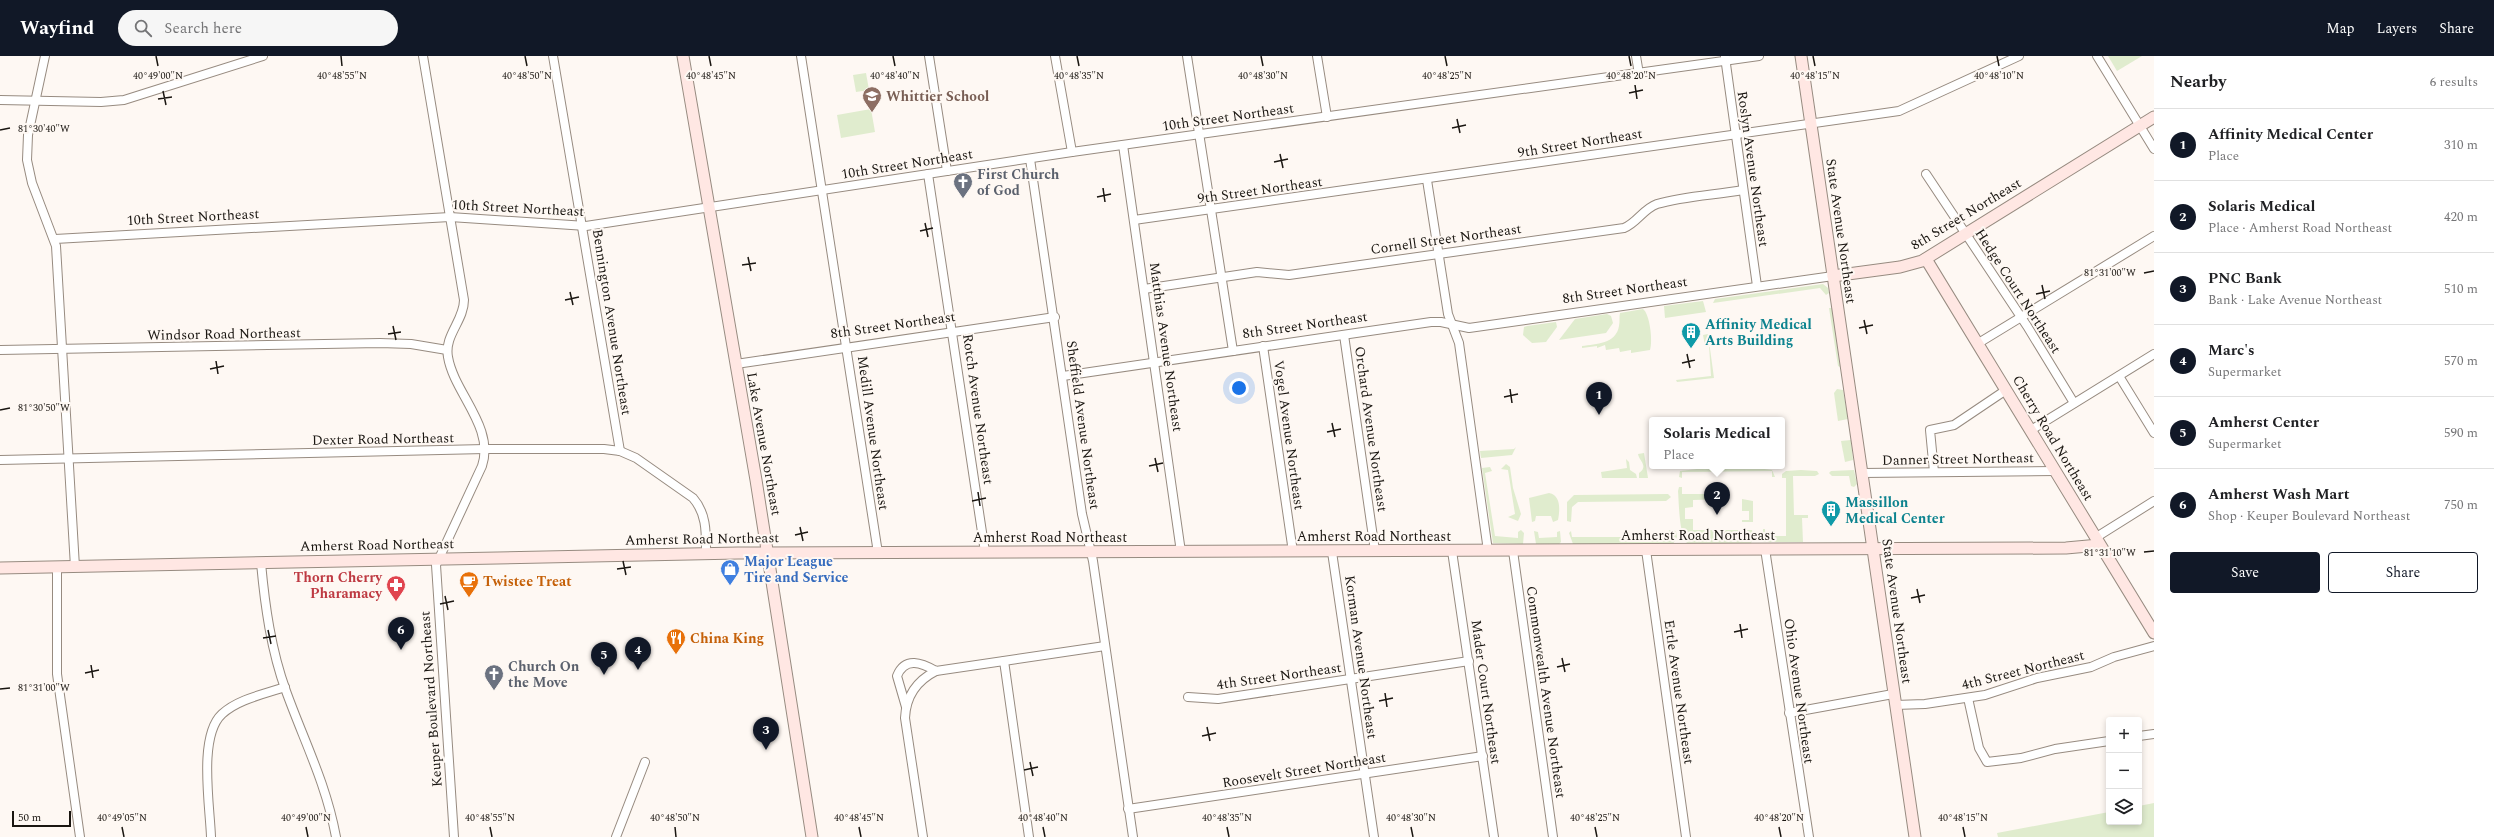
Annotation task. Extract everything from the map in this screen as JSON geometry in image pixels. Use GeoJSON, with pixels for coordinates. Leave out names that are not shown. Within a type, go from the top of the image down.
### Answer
{"type":"FeatureCollection","features":[{"type":"Feature","properties":{"kind":"street"},"geometry":{"type":"LineString","coordinates":[[45,56],[34,100],[26,147],[28,171],[54,239],[63,350],[75,567]]}},
{"type":"Feature","properties":{"kind":"street"},"geometry":{"type":"LineString","coordinates":[[0,100],[101,102],[124,100],[264,56]]}},
{"type":"Feature","properties":{"kind":"street"},"geometry":{"type":"LineString","coordinates":[[423,56],[464,307],[449,338],[447,350],[450,364],[481,433],[485,449],[482,466],[437,559]]}},
{"type":"Feature","properties":{"kind":"street","name":"Bennington Avenue Northeast"},"geometry":{"type":"LineString","coordinates":[[554,56],[620,451]]}},
{"type":"Feature","properties":{"kind":"street","name":"Lake Avenue Northeast"},"geometry":{"type":"LineString","coordinates":[[683,56],[768,553],[812,837]]}},
{"type":"Feature","properties":{"kind":"street","name":"Medill Avenue Northeast"},"geometry":{"type":"LineString","coordinates":[[801,56],[823,190],[878,553]]}},
{"type":"Feature","properties":{"kind":"street"},"geometry":{"type":"LineString","coordinates":[[929,56],[948,171]]}},
{"type":"Feature","properties":{"kind":"street"},"geometry":{"type":"LineString","coordinates":[[1055,56],[1072,152]]}},
{"type":"Feature","properties":{"kind":"street"},"geometry":{"type":"LineString","coordinates":[[1187,56],[1233,351]]}},
{"type":"Feature","properties":{"kind":"street"},"geometry":{"type":"LineString","coordinates":[[1317,56],[1327,117]]}},
{"type":"Feature","properties":{"kind":"street"},"geometry":{"type":"LineString","coordinates":[[1636,56],[1639,74]]}},
{"type":"Feature","properties":{"kind":"street","name":"10th Street Northeast"},"geometry":{"type":"LineString","coordinates":[[54,239],[450,217],[583,226],[1072,152],[1639,74],[1725,58],[1759,56]]}},
{"type":"Feature","properties":{"kind":"street","name":"State Avenue Northeast"},"geometry":{"type":"LineString","coordinates":[[1801,56],[1915,837]]}},
{"type":"Feature","properties":{"kind":"street","name":"9th Street Northeast"},"geometry":{"type":"LineString","coordinates":[[1134,220],[1427,180],[1899,111],[2019,56]]}},
{"type":"Feature","properties":{"kind":"street"},"geometry":{"type":"LineString","coordinates":[[2097,56],[2154,149]]}},
{"type":"Feature","properties":{"kind":"street","name":"Roslyn Avenue Northeast"},"geometry":{"type":"LineString","coordinates":[[1725,58],[1734,134],[1757,286]]}},
{"type":"Feature","properties":{"kind":"street","name":"8th Street Northeast"},"geometry":{"type":"LineString","coordinates":[[1063,376],[1431,322],[1452,324],[1469,328],[1757,286],[1900,267],[1926,259],[2154,117]]}},
{"type":"Feature","properties":{"kind":"street","name":"Matthias Avenue Northeast"},"geometry":{"type":"LineString","coordinates":[[1123,145],[1181,552]]}},
{"type":"Feature","properties":{"kind":"street","name":"Sheffield Avenue Northeast"},"geometry":{"type":"LineString","coordinates":[[1030,159],[1080,500],[1091,552],[1133,837]]}},
{"type":"Feature","properties":{"kind":"street","name":"Rotch Avenue Northeast"},"geometry":{"type":"LineString","coordinates":[[928,174],[985,552]]}},
{"type":"Feature","properties":{"kind":"street","name":"Hedge Court Northeast"},"geometry":{"type":"LineString","coordinates":[[1926,174],[2021,318],[2074,403]]}},
{"type":"Feature","properties":{"kind":"street"},"geometry":{"type":"LineString","coordinates":[[1427,180],[1438,253],[1452,324],[1458,343],[1488,551]]}},
{"type":"Feature","properties":{"kind":"street","name":"Cornell Street Northeast"},"geometry":{"type":"LineString","coordinates":[[1144,289],[1267,272],[1289,275],[1624,228],[1632,224],[1643,213],[1657,204],[1743,190]]}},
{"type":"Feature","properties":{"kind":"street"},"geometry":{"type":"LineString","coordinates":[[1977,344],[2154,236]]}},
{"type":"Feature","properties":{"kind":"street","name":"Cherry Road Northeast"},"geometry":{"type":"LineString","coordinates":[[1926,259],[2031,430],[2097,542],[2154,633]]}},
{"type":"Feature","properties":{"kind":"street","name":"8th Street Northeast"},"geometry":{"type":"LineString","coordinates":[[736,364],[1054,317]]}},
{"type":"Feature","properties":{"kind":"street","name":"Orchard Avenue Northeast"},"geometry":{"type":"LineString","coordinates":[[1344,335],[1375,552]]}},
{"type":"Feature","properties":{"kind":"street","name":"Windsor Road Northeast"},"geometry":{"type":"LineString","coordinates":[[0,350],[380,343],[411,344],[447,350]]}},
{"type":"Feature","properties":{"kind":"street","name":"Vogel Avenue Northeast"},"geometry":{"type":"LineString","coordinates":[[1262,346],[1293,552]]}},
{"type":"Feature","properties":{"kind":"street"},"geometry":{"type":"LineString","coordinates":[[2031,430],[2154,354]]}},
{"type":"Feature","properties":{"kind":"street"},"geometry":{"type":"LineString","coordinates":[[2119,376],[2154,433]]}},
{"type":"Feature","properties":{"kind":"street"},"geometry":{"type":"LineString","coordinates":[[1934,472],[1930,430],[1954,424],[2006,390]]}},
{"type":"Feature","properties":{"kind":"street","name":"Dexter Road Northeast"},"geometry":{"type":"LineString","coordinates":[[0,460],[485,449],[593,448],[620,451],[636,458],[679,487],[699,505],[706,530],[706,554]]}},
{"type":"Feature","properties":{"kind":"street","name":"Danner Street Northeast"},"geometry":{"type":"LineString","coordinates":[[1862,473],[2055,471]]}},
{"type":"Feature","properties":{"kind":"street"},"geometry":{"type":"LineString","coordinates":[[2097,542],[2154,501]]}},
{"type":"Feature","properties":{"kind":"street","name":"Amherst Road Northeast"},"geometry":{"type":"LineString","coordinates":[[0,568],[768,553],[1375,552],[1998,548],[2097,542]]}},
{"type":"Feature","properties":{"kind":"street","name":"Ohio Avenue Northeast"},"geometry":{"type":"LineString","coordinates":[[1765,549],[1809,837]]}},
{"type":"Feature","properties":{"kind":"street","name":"Ertle Avenue Northeast"},"geometry":{"type":"LineString","coordinates":[[1646,550],[1686,837]]}},
{"type":"Feature","properties":{"kind":"street","name":"Mader Court Northeast"},"geometry":{"type":"LineString","coordinates":[[1452,551],[1494,837]]}},
{"type":"Feature","properties":{"kind":"street","name":"Commonwealth Avenue Northeast"},"geometry":{"type":"LineString","coordinates":[[1513,551],[1553,837]]}},
{"type":"Feature","properties":{"kind":"street","name":"Korman Avenue Northeast"},"geometry":{"type":"LineString","coordinates":[[1332,552],[1374,837]]}},
{"type":"Feature","properties":{"kind":"street","name":"Keuper Boulevard Northeast"},"geometry":{"type":"LineString","coordinates":[[437,559],[436,573],[438,617],[454,837]]}},
{"type":"Feature","properties":{"kind":"street"},"geometry":{"type":"LineString","coordinates":[[261,563],[271,637],[285,687],[321,777],[336,837]]}},
{"type":"Feature","properties":{"kind":"street"},"geometry":{"type":"LineString","coordinates":[[57,567],[57,674],[80,837]]}},
{"type":"Feature","properties":{"kind":"street"},"geometry":{"type":"LineString","coordinates":[[923,837],[905,718],[906,707],[914,688],[936,671],[1105,646]]}},
{"type":"Feature","properties":{"kind":"street","name":"4th Street Northeast"},"geometry":{"type":"LineString","coordinates":[[1789,713],[1894,700],[1925,704],[1968,698],[2000,691],[2037,678],[2091,667],[2114,657],[2154,646]]}},
{"type":"Feature","properties":{"kind":"street"},"geometry":{"type":"LineString","coordinates":[[1004,661],[1029,837]]}},
{"type":"Feature","properties":{"kind":"street","name":"4th Street Northeast"},"geometry":{"type":"LineString","coordinates":[[1188,697],[1218,699],[1469,661]]}},
{"type":"Feature","properties":{"kind":"street"},"geometry":{"type":"LineString","coordinates":[[906,707],[897,681],[901,670],[907,664],[916,662],[923,663],[936,671]]}},
{"type":"Feature","properties":{"kind":"street"},"geometry":{"type":"LineString","coordinates":[[211,837],[208,751],[215,723],[222,714],[237,705],[285,687]]}},
{"type":"Feature","properties":{"kind":"street"},"geometry":{"type":"LineString","coordinates":[[1968,698],[1979,748],[1987,762],[2106,742]]}},
{"type":"Feature","properties":{"kind":"street"},"geometry":{"type":"LineString","coordinates":[[2142,736],[2154,734]]}},
{"type":"Feature","properties":{"kind":"street","name":"Roosevelt Street Northeast"},"geometry":{"type":"LineString","coordinates":[[1128,809],[1483,756]]}},
{"type":"Feature","properties":{"kind":"street"},"geometry":{"type":"LineString","coordinates":[[616,837],[645,762]]}},
{"type":"Feature","properties":{"kind":"green space"},"geometry":{"type":"Polygon","coordinates":[[[2108,56],[2142,56],[2117,71],[2108,56]]]}},
{"type":"Feature","properties":{"kind":"green space"},"geometry":{"type":"Polygon","coordinates":[[[866,73],[869,90],[856,92],[853,75],[866,73]]]}},
{"type":"Feature","properties":{"kind":"green space"},"geometry":{"type":"Polygon","coordinates":[[[871,109],[875,132],[841,138],[837,115],[871,109]]]}},
{"type":"Feature","properties":{"kind":"green space"},"geometry":{"type":"Polygon","coordinates":[[[1823,284],[1828,288],[1829,293],[1826,295],[1820,288],[1713,303],[1715,299],[1823,284]]]}},
{"type":"Feature","properties":{"kind":"green space"},"geometry":{"type":"Polygon","coordinates":[[[1703,301],[1706,312],[1665,318],[1664,306],[1703,301]]]}},
{"type":"Feature","properties":{"kind":"green space"},"geometry":{"type":"Polygon","coordinates":[[[1829,308],[1832,308],[1840,367],[1838,366],[1829,308]]]}},
{"type":"Feature","properties":{"kind":"green space"},"geometry":{"type":"Polygon","coordinates":[[[1643,309],[1647,316],[1650,328],[1650,350],[1631,353],[1631,350],[1620,352],[1619,348],[1606,350],[1605,345],[1597,348],[1597,346],[1582,348],[1582,346],[1599,344],[1610,340],[1617,332],[1620,313],[1643,309]]]}},
{"type":"Feature","properties":{"kind":"green space"},"geometry":{"type":"Polygon","coordinates":[[[1607,314],[1611,316],[1613,323],[1606,333],[1559,340],[1575,319],[1607,314]]]}},
{"type":"Feature","properties":{"kind":"green space"},"geometry":{"type":"Polygon","coordinates":[[[1556,322],[1557,327],[1546,342],[1532,343],[1523,335],[1524,327],[1556,322]]]}},
{"type":"Feature","properties":{"kind":"green space"},"geometry":{"type":"Polygon","coordinates":[[[1708,334],[1714,378],[1677,382],[1676,380],[1711,376],[1709,345],[1705,345],[1703,335],[1708,334]]]}},
{"type":"Feature","properties":{"kind":"green space"},"geometry":{"type":"Polygon","coordinates":[[[1837,389],[1843,390],[1848,419],[1838,421],[1834,393],[1837,389]]]}},
{"type":"Feature","properties":{"kind":"green space"},"geometry":{"type":"Polygon","coordinates":[[[1851,440],[1853,460],[1845,462],[1841,441],[1851,440]]]}},
{"type":"Feature","properties":{"kind":"green space"},"geometry":{"type":"Polygon","coordinates":[[[1516,447],[1512,455],[1481,458],[1480,451],[1514,449],[1516,447]]]}},
{"type":"Feature","properties":{"kind":"green space"},"geometry":{"type":"Polygon","coordinates":[[[1644,453],[1648,478],[1639,478],[1639,473],[1643,468],[1643,464],[1638,454],[1644,453]]]}},
{"type":"Feature","properties":{"kind":"green space"},"geometry":{"type":"Polygon","coordinates":[[[1626,459],[1629,462],[1630,470],[1636,474],[1637,478],[1602,478],[1601,472],[1627,468],[1626,459]]]}},
{"type":"Feature","properties":{"kind":"green space"},"geometry":{"type":"Polygon","coordinates":[[[1506,464],[1510,467],[1513,488],[1521,514],[1518,521],[1508,517],[1515,514],[1508,470],[1501,469],[1506,464]]]}},
{"type":"Feature","properties":{"kind":"green space"},"geometry":{"type":"Polygon","coordinates":[[[1490,467],[1492,471],[1485,473],[1495,536],[1518,538],[1518,532],[1521,530],[1524,533],[1523,544],[1493,543],[1482,468],[1490,467]]]}},
{"type":"Feature","properties":{"kind":"green space"},"geometry":{"type":"Polygon","coordinates":[[[1697,469],[1764,469],[1772,470],[1775,477],[1772,477],[1772,471],[1682,472],[1682,478],[1679,477],[1680,471],[1697,469]]]}},
{"type":"Feature","properties":{"kind":"green space"},"geometry":{"type":"Polygon","coordinates":[[[1854,470],[1857,484],[1854,487],[1851,486],[1849,476],[1832,476],[1829,473],[1831,471],[1854,470]]]}},
{"type":"Feature","properties":{"kind":"green space"},"geometry":{"type":"Polygon","coordinates":[[[1786,471],[1817,471],[1819,474],[1815,476],[1793,476],[1794,515],[1808,515],[1808,518],[1802,518],[1803,542],[1763,542],[1763,529],[1765,529],[1765,536],[1786,536],[1786,478],[1782,478],[1782,474],[1786,471]]]}},
{"type":"Feature","properties":{"kind":"green space"},"geometry":{"type":"Polygon","coordinates":[[[1679,487],[1682,487],[1682,494],[1723,494],[1729,499],[1693,500],[1693,507],[1685,508],[1685,519],[1693,519],[1693,530],[1752,530],[1753,539],[1751,543],[1687,543],[1684,539],[1681,526],[1679,511],[1679,487]]]}},
{"type":"Feature","properties":{"kind":"green space"},"geometry":{"type":"Polygon","coordinates":[[[1549,493],[1553,494],[1558,500],[1558,520],[1553,522],[1551,516],[1536,516],[1535,521],[1532,522],[1529,498],[1549,493]]]}},
{"type":"Feature","properties":{"kind":"green space"},"geometry":{"type":"Polygon","coordinates":[[[1668,494],[1671,497],[1666,501],[1578,502],[1572,507],[1571,522],[1567,521],[1567,502],[1574,495],[1668,494]]]}},
{"type":"Feature","properties":{"kind":"green space"},"geometry":{"type":"Polygon","coordinates":[[[1742,499],[1753,501],[1753,522],[1742,522],[1742,520],[1749,520],[1749,511],[1742,511],[1742,499]]]}},
{"type":"Feature","properties":{"kind":"green space"},"geometry":{"type":"Polygon","coordinates":[[[1669,530],[1676,531],[1677,537],[1673,544],[1573,544],[1569,533],[1571,531],[1572,537],[1668,537],[1669,530]]]}},
{"type":"Feature","properties":{"kind":"green space"},"geometry":{"type":"Polygon","coordinates":[[[1534,531],[1538,532],[1539,538],[1557,537],[1557,532],[1560,531],[1561,542],[1559,544],[1536,544],[1534,531]]]}},
{"type":"Feature","properties":{"kind":"green space"},"geometry":{"type":"Polygon","coordinates":[[[2154,803],[2154,837],[1998,837],[1997,833],[2106,813],[2106,825],[2142,825],[2142,805],[2154,803]]]}},
{"type":"Feature","properties":{"kind":"place","name":"Whittier School"},"geometry":{"type":"Point","coordinates":[872,113]}},
{"type":"Feature","properties":{"kind":"place","name":"First Church of God"},"geometry":{"type":"Point","coordinates":[963,199]}},
{"type":"Feature","properties":{"kind":"place","name":"Affinity Medical Arts Building"},"geometry":{"type":"Point","coordinates":[1691,349]}},
{"type":"Feature","properties":{"kind":"place","name":"Affinity Medical Center"},"geometry":{"type":"Point","coordinates":[1599,415]}},
{"type":"Feature","properties":{"kind":"place","name":"Solaris Medical"},"geometry":{"type":"Point","coordinates":[1717,515]}},
{"type":"Feature","properties":{"kind":"place","name":"Massillon Medical Center"},"geometry":{"type":"Point","coordinates":[1831,527]}},
{"type":"Feature","properties":{"kind":"place","name":"Major League Tire and Service"},"geometry":{"type":"Point","coordinates":[730,586]}},
{"type":"Feature","properties":{"kind":"place","name":"Twistee Treat"},"geometry":{"type":"Point","coordinates":[469,598]}},
{"type":"Feature","properties":{"kind":"place","name":"Thorn Cherry Pharamacy"},"geometry":{"type":"Point","coordinates":[396,602]}},
{"type":"Feature","properties":{"kind":"place","name":"Amherst Wash Mart"},"geometry":{"type":"Point","coordinates":[401,650]}},
{"type":"Feature","properties":{"kind":"place","name":"China King"},"geometry":{"type":"Point","coordinates":[676,655]}},
{"type":"Feature","properties":{"kind":"place","name":"Marc's"},"geometry":{"type":"Point","coordinates":[638,670]}},
{"type":"Feature","properties":{"kind":"place","name":"Amherst Center"},"geometry":{"type":"Point","coordinates":[604,675]}},
{"type":"Feature","properties":{"kind":"place","name":"Church On the Move"},"geometry":{"type":"Point","coordinates":[494,691]}},
{"type":"Feature","properties":{"kind":"place","name":"PNC Bank"},"geometry":{"type":"Point","coordinates":[766,750]}}]}
